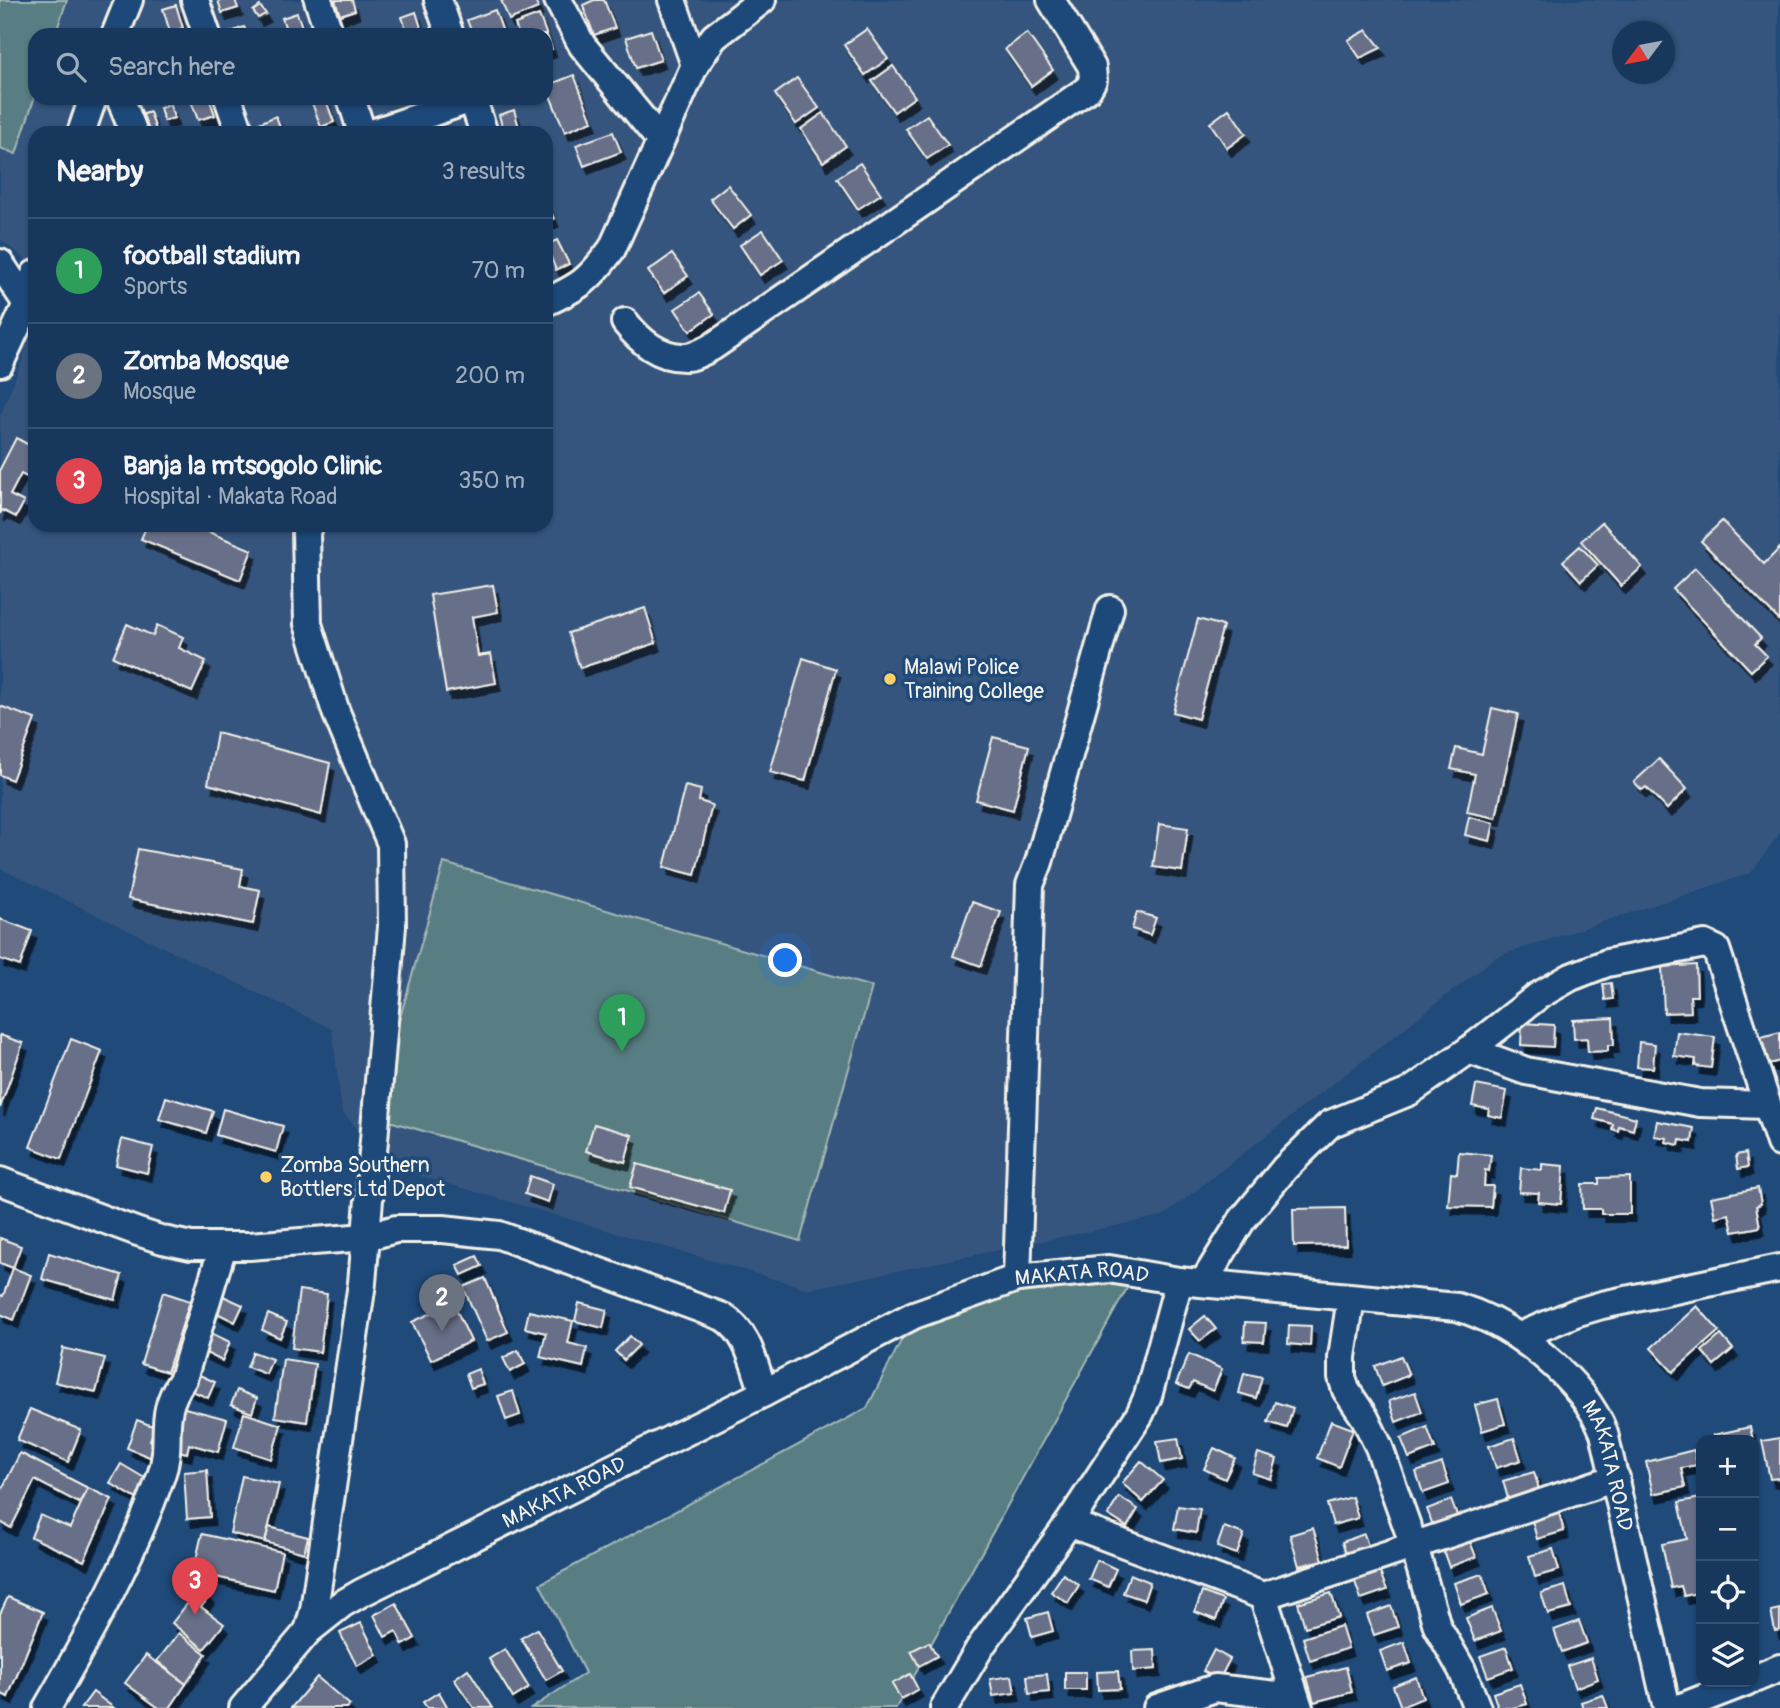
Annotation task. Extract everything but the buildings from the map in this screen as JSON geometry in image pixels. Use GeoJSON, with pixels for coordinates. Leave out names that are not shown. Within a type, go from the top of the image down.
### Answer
{"type":"FeatureCollection","features":[{"type":"Feature","properties":{"kind":"street"},"geometry":{"type":"LineString","coordinates":[[118,28],[129,0]]}},
{"type":"Feature","properties":{"kind":"street"},"geometry":{"type":"LineString","coordinates":[[195,0],[205,28]]}},
{"type":"Feature","properties":{"kind":"street"},"geometry":{"type":"LineString","coordinates":[[318,0],[328,28]]}},
{"type":"Feature","properties":{"kind":"street"},"geometry":{"type":"LineString","coordinates":[[438,0],[448,28]]}},
{"type":"Feature","properties":{"kind":"street"},"geometry":{"type":"LineString","coordinates":[[558,0],[582,45],[660,140]]}},
{"type":"Feature","properties":{"kind":"street"},"geometry":{"type":"LineString","coordinates":[[672,0],[695,65]]}},
{"type":"Feature","properties":{"kind":"street"},"geometry":{"type":"LineString","coordinates":[[553,299],[579,287],[612,249],[695,65],[714,37],[762,0]]}},
{"type":"Feature","properties":{"kind":"street"},"geometry":{"type":"LineString","coordinates":[[625,322],[637,337],[652,349],[669,355],[688,357],[712,347],[1088,89],[1093,80],[1092,67],[1051,0]]}},
{"type":"Feature","properties":{"kind":"street"},"geometry":{"type":"LineString","coordinates":[[83,126],[91,105]]}},
{"type":"Feature","properties":{"kind":"street"},"geometry":{"type":"LineString","coordinates":[[123,105],[131,126]]}},
{"type":"Feature","properties":{"kind":"street"},"geometry":{"type":"LineString","coordinates":[[230,105],[238,126]]}},
{"type":"Feature","properties":{"kind":"street"},"geometry":{"type":"LineString","coordinates":[[353,105],[360,126]]}},
{"type":"Feature","properties":{"kind":"street"},"geometry":{"type":"LineString","coordinates":[[393,126],[454,105]]}},
{"type":"Feature","properties":{"kind":"street"},"geometry":{"type":"LineString","coordinates":[[474,105],[482,126]]}},
{"type":"Feature","properties":{"kind":"street"},"geometry":{"type":"LineString","coordinates":[[0,263],[27,304]]}},
{"type":"Feature","properties":{"kind":"street"},"geometry":{"type":"LineString","coordinates":[[0,363],[28,300]]}},
{"type":"Feature","properties":{"kind":"street"},"geometry":{"type":"LineString","coordinates":[[305,532],[308,624],[336,712],[391,844],[392,926],[362,1283],[318,1589],[308,1631]]}},
{"type":"Feature","properties":{"kind":"street"},"geometry":{"type":"LineString","coordinates":[[1017,1278],[1030,885],[1110,609]]}},
{"type":"Feature","properties":{"kind":"street"},"geometry":{"type":"LineString","coordinates":[[944,1708],[981,1646],[1069,1523],[1140,1414],[1191,1282],[1285,1168],[1331,1124],[1409,1092],[1469,1050],[1538,996],[1570,977],[1607,963],[1705,944],[1719,953],[1780,1143]]}},
{"type":"Feature","properties":{"kind":"street"},"geometry":{"type":"LineString","coordinates":[[1469,1050],[1526,1071],[1700,1103],[1767,1105]]}},
{"type":"Feature","properties":{"kind":"street"},"geometry":{"type":"LineString","coordinates":[[0,1181],[163,1241],[191,1246],[366,1237],[396,1229],[443,1229],[499,1235],[723,1317],[740,1332],[747,1344],[764,1393]]}},
{"type":"Feature","properties":{"kind":"street"},"geometry":{"type":"LineString","coordinates":[[47,1708],[89,1636],[134,1545],[162,1473],[166,1456],[167,1410],[183,1379],[223,1246]]}},
{"type":"Feature","properties":{"kind":"street"},"geometry":{"type":"LineString","coordinates":[[1520,1336],[1602,1305],[1780,1268]]}},
{"type":"Feature","properties":{"kind":"street","name":"MAKATA ROAD"},"geometry":{"type":"LineString","coordinates":[[243,1708],[308,1631],[342,1604],[361,1593],[764,1393],[914,1315],[1017,1278],[1109,1269],[1191,1282],[1457,1307],[1489,1318],[1520,1336],[1576,1387],[1597,1414],[1616,1478],[1667,1708]]}},
{"type":"Feature","properties":{"kind":"street"},"geometry":{"type":"LineString","coordinates":[[1351,1298],[1342,1357],[1342,1377],[1346,1390],[1373,1433],[1414,1546],[1437,1626],[1462,1670],[1478,1708]]}},
{"type":"Feature","properties":{"kind":"street"},"geometry":{"type":"LineString","coordinates":[[1069,1523],[1263,1596],[1616,1478]]}},
{"type":"Feature","properties":{"kind":"street"},"geometry":{"type":"LineString","coordinates":[[1157,1708],[1215,1688],[1297,1703],[1263,1596]]}},
{"type":"Feature","properties":{"kind":"street"},"geometry":{"type":"LineString","coordinates":[[1759,1676],[1780,1668]]}},
{"type":"Feature","properties":{"kind":"street"},"geometry":{"type":"LineString","coordinates":[[1679,1708],[1732,1687]]}},
{"type":"Feature","properties":{"kind":"shaded area","name":"Malawi Police Training College"},"geometry":{"type":"Polygon","coordinates":[[[0,0],[1779,0],[1780,833],[1751,873],[1496,957],[1163,1216],[809,1289],[393,1168],[342,1112],[332,1029],[0,868],[0,416],[24,356],[25,259],[0,239],[0,0]]]}},
{"type":"Feature","properties":{"kind":"green space"},"geometry":{"type":"Polygon","coordinates":[[[0,0],[67,0],[57,28],[28,28],[28,105],[32,105],[16,154],[0,148],[0,0]]]}},
{"type":"Feature","properties":{"kind":"green space"},"geometry":{"type":"Polygon","coordinates":[[[444,863],[872,987],[800,1241],[372,1116],[444,863]]]}},
{"type":"Feature","properties":{"kind":"green space"},"geometry":{"type":"Polygon","coordinates":[[[1136,1272],[896,1708],[532,1708],[585,1673],[540,1584],[867,1408],[914,1315],[1017,1278],[1136,1272]]]}},
{"type":"Feature","properties":{"kind":"place","name":"Malawi Police Training College"},"geometry":{"type":"Point","coordinates":[890,679]}},
{"type":"Feature","properties":{"kind":"place","name":"football stadium"},"geometry":{"type":"Point","coordinates":[622,1052]}},
{"type":"Feature","properties":{"kind":"place","name":"Zomba Southern Bottlers Ltd Depot"},"geometry":{"type":"Point","coordinates":[266,1177]}},
{"type":"Feature","properties":{"kind":"place","name":"Zomba Mosque"},"geometry":{"type":"Point","coordinates":[442,1332]}},
{"type":"Feature","properties":{"kind":"place","name":"Banja la mtsogolo Clinic"},"geometry":{"type":"Point","coordinates":[195,1615]}}]}
